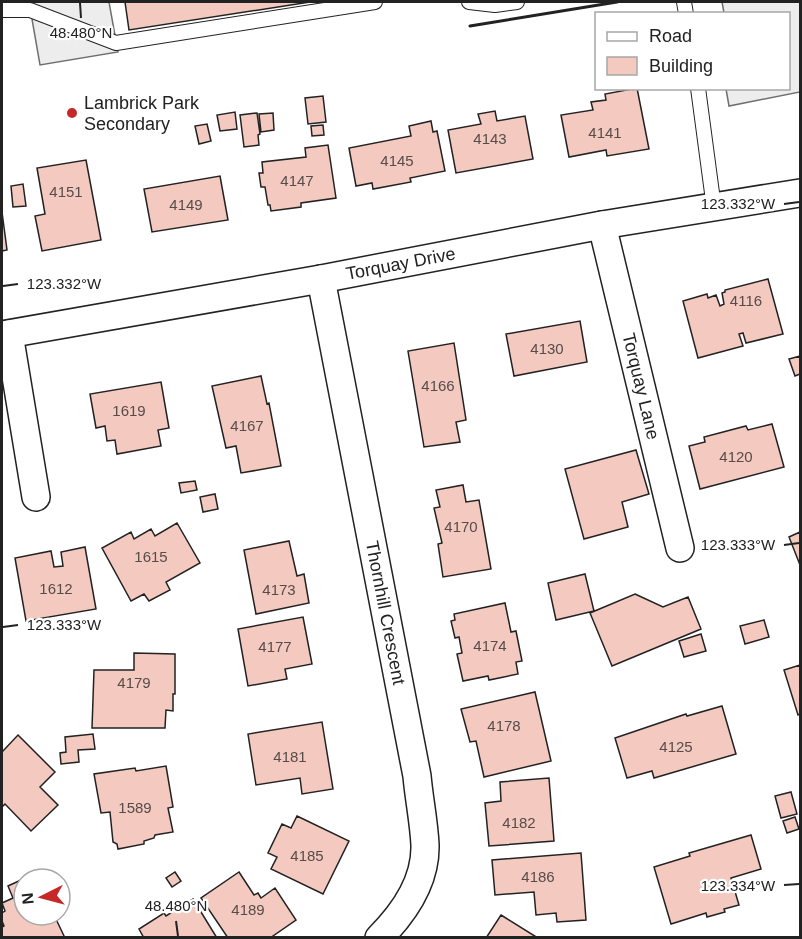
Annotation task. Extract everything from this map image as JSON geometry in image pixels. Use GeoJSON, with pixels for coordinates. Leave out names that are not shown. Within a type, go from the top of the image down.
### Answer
{"type":"FeatureCollection","features":[{"type":"Feature","properties":{"kind":"street","name":"Torquay Drive"},"geometry":{"type":"LineString","coordinates":[[5,334],[321,279],[602,225],[801,193]]}},
{"type":"Feature","properties":{"kind":"street","name":"Torquay Lane"},"geometry":{"type":"LineString","coordinates":[[602,225],[680,548]]}},
{"type":"Feature","properties":{"kind":"street","name":"Thornhill Crescent"},"geometry":{"type":"LineString","coordinates":[[321,279],[417,776],[425,848],[417,886],[394,923],[379,938]]}},
{"type":"Feature","properties":{"kind":"street"},"geometry":{"type":"LineString","coordinates":[[5,334],[36,497]]}},
{"type":"Feature","properties":{"kind":"lane"},"geometry":{"type":"LineString","coordinates":[[2,10],[30,10],[116,44],[375,2]]}},
{"type":"Feature","properties":{"kind":"lane"},"geometry":{"type":"LineString","coordinates":[[469,2],[495,5],[517,2]]}},
{"type":"Feature","properties":{"kind":"lane"},"geometry":{"type":"LineString","coordinates":[[698,90],[714,208]]}},
{"type":"Feature","properties":{"kind":"shaded area"},"geometry":{"type":"Polygon","coordinates":[[[29,2],[109,2],[118,52],[40,65],[29,2]]]}},
{"type":"Feature","properties":{"kind":"shaded area"},"geometry":{"type":"Polygon","coordinates":[[[722,2],[800,2],[800,92],[729,106],[726,90],[790,90],[790,12],[724,12],[722,2]]]}},
{"type":"Feature","properties":{"kind":"building"},"geometry":{"type":"Polygon","coordinates":[[[125,2],[310,2],[129,30],[125,2]]]}},
{"type":"Feature","properties":{"kind":"building"},"geometry":{"type":"Polygon","coordinates":[[[637,90],[649,149],[607,156],[606,150],[569,157],[561,115],[593,110],[591,102],[606,100],[605,94],[637,90]]]}},
{"type":"Feature","properties":{"kind":"building"},"geometry":{"type":"Polygon","coordinates":[[[323,96],[326,122],[308,124],[305,98],[323,96]]]}},
{"type":"Feature","properties":{"kind":"building"},"geometry":{"type":"Polygon","coordinates":[[[495,111],[497,121],[525,116],[533,159],[456,173],[448,130],[481,124],[478,114],[495,111]]]}},
{"type":"Feature","properties":{"kind":"building"},"geometry":{"type":"Polygon","coordinates":[[[235,112],[237,129],[220,131],[217,115],[235,112]]]}},
{"type":"Feature","properties":{"kind":"building"},"geometry":{"type":"Polygon","coordinates":[[[257,113],[259,145],[244,147],[240,115],[257,113]]]}},
{"type":"Feature","properties":{"kind":"building"},"geometry":{"type":"Polygon","coordinates":[[[273,113],[274,130],[261,132],[259,114],[273,113]]]}},
{"type":"Feature","properties":{"kind":"building"},"geometry":{"type":"Polygon","coordinates":[[[431,121],[433,132],[437,131],[445,171],[410,178],[411,182],[373,189],[372,183],[356,186],[349,148],[411,136],[409,126],[431,121]]]}},
{"type":"Feature","properties":{"kind":"building"},"geometry":{"type":"Polygon","coordinates":[[[207,124],[211,141],[199,144],[195,126],[207,124]]]}},
{"type":"Feature","properties":{"kind":"building"},"geometry":{"type":"Polygon","coordinates":[[[323,125],[324,135],[312,136],[311,126],[323,125]]]}},
{"type":"Feature","properties":{"kind":"building"},"geometry":{"type":"Polygon","coordinates":[[[328,145],[336,198],[301,203],[301,207],[271,211],[265,187],[261,187],[259,173],[263,173],[262,162],[306,157],[305,148],[328,145]]]}},
{"type":"Feature","properties":{"kind":"building"},"geometry":{"type":"Polygon","coordinates":[[[86,160],[101,240],[42,251],[35,216],[45,214],[37,168],[86,160]]]}},
{"type":"Feature","properties":{"kind":"building"},"geometry":{"type":"Polygon","coordinates":[[[220,176],[228,220],[152,232],[144,189],[220,176]]]}},
{"type":"Feature","properties":{"kind":"building"},"geometry":{"type":"Polygon","coordinates":[[[23,184],[26,206],[13,207],[11,186],[23,184]]]}},
{"type":"Feature","properties":{"kind":"building"},"geometry":{"type":"Polygon","coordinates":[[[2,212],[7,250],[2,251],[2,212]]]}},
{"type":"Feature","properties":{"kind":"building"},"geometry":{"type":"Polygon","coordinates":[[[768,279],[783,334],[746,343],[743,333],[739,334],[743,346],[698,358],[683,301],[707,294],[708,298],[716,295],[720,306],[724,304],[722,293],[725,290],[768,279]]]}},
{"type":"Feature","properties":{"kind":"building"},"geometry":{"type":"Polygon","coordinates":[[[580,321],[587,362],[514,376],[506,334],[580,321]]]}},
{"type":"Feature","properties":{"kind":"building"},"geometry":{"type":"Polygon","coordinates":[[[454,343],[466,420],[456,422],[460,442],[424,447],[408,351],[454,343]]]}},
{"type":"Feature","properties":{"kind":"building"},"geometry":{"type":"Polygon","coordinates":[[[800,356],[800,374],[795,376],[789,359],[800,356]]]}},
{"type":"Feature","properties":{"kind":"building"},"geometry":{"type":"Polygon","coordinates":[[[261,376],[267,404],[269,403],[281,466],[241,473],[236,446],[226,448],[212,386],[261,376]]]}},
{"type":"Feature","properties":{"kind":"building"},"geometry":{"type":"Polygon","coordinates":[[[161,382],[169,428],[158,430],[161,446],[117,454],[115,440],[107,441],[105,426],[96,428],[90,394],[161,382]]]}},
{"type":"Feature","properties":{"kind":"building"},"geometry":{"type":"Polygon","coordinates":[[[772,424],[784,467],[700,489],[689,446],[705,442],[704,437],[746,426],[748,430],[772,424]]]}},
{"type":"Feature","properties":{"kind":"building"},"geometry":{"type":"Polygon","coordinates":[[[636,450],[649,494],[622,502],[628,527],[584,539],[565,469],[636,450]]]}},
{"type":"Feature","properties":{"kind":"building"},"geometry":{"type":"Polygon","coordinates":[[[195,481],[197,490],[181,493],[179,483],[195,481]]]}},
{"type":"Feature","properties":{"kind":"building"},"geometry":{"type":"Polygon","coordinates":[[[463,485],[466,502],[479,500],[491,569],[443,577],[438,544],[442,543],[434,508],[440,507],[436,490],[463,485]]]}},
{"type":"Feature","properties":{"kind":"building"},"geometry":{"type":"Polygon","coordinates":[[[215,494],[218,509],[203,512],[200,497],[215,494]]]}},
{"type":"Feature","properties":{"kind":"building"},"geometry":{"type":"Polygon","coordinates":[[[177,523],[200,563],[166,582],[170,590],[149,601],[144,594],[131,601],[102,548],[131,532],[134,539],[151,529],[155,536],[177,523]]]}},
{"type":"Feature","properties":{"kind":"building"},"geometry":{"type":"Polygon","coordinates":[[[800,532],[800,565],[789,537],[800,532]]]}},
{"type":"Feature","properties":{"kind":"building"},"geometry":{"type":"Polygon","coordinates":[[[289,541],[297,576],[304,574],[309,603],[256,614],[244,550],[289,541]]]}},
{"type":"Feature","properties":{"kind":"building"},"geometry":{"type":"Polygon","coordinates":[[[85,547],[96,609],[26,621],[15,558],[51,551],[54,567],[63,566],[61,552],[85,547]]]}},
{"type":"Feature","properties":{"kind":"building"},"geometry":{"type":"Polygon","coordinates":[[[585,574],[594,611],[556,620],[548,583],[585,574]]]}},
{"type":"Feature","properties":{"kind":"building"},"geometry":{"type":"Polygon","coordinates":[[[635,594],[663,607],[688,597],[701,629],[612,666],[590,613],[635,594]]]}},
{"type":"Feature","properties":{"kind":"building"},"geometry":{"type":"Polygon","coordinates":[[[505,603],[511,632],[516,631],[522,661],[516,662],[518,674],[489,680],[488,676],[463,681],[457,654],[462,653],[459,637],[455,638],[451,621],[455,620],[454,614],[505,603]]]}},
{"type":"Feature","properties":{"kind":"building"},"geometry":{"type":"Polygon","coordinates":[[[303,617],[312,664],[285,669],[287,679],[248,686],[238,629],[303,617]]]}},
{"type":"Feature","properties":{"kind":"building"},"geometry":{"type":"Polygon","coordinates":[[[764,620],[769,637],[745,644],[740,626],[764,620]]]}},
{"type":"Feature","properties":{"kind":"building"},"geometry":{"type":"Polygon","coordinates":[[[701,634],[706,651],[684,657],[679,641],[701,634]]]}},
{"type":"Feature","properties":{"kind":"building"},"geometry":{"type":"Polygon","coordinates":[[[134,653],[175,654],[173,711],[166,710],[165,728],[92,728],[94,670],[134,670],[134,653]]]}},
{"type":"Feature","properties":{"kind":"building"},"geometry":{"type":"Polygon","coordinates":[[[800,665],[800,714],[798,715],[784,670],[800,665]]]}},
{"type":"Feature","properties":{"kind":"building"},"geometry":{"type":"Polygon","coordinates":[[[535,692],[551,761],[484,777],[476,741],[470,742],[461,709],[535,692]]]}},
{"type":"Feature","properties":{"kind":"building"},"geometry":{"type":"Polygon","coordinates":[[[722,706],[736,754],[654,778],[652,771],[627,778],[615,738],[686,714],[687,716],[722,706]]]}},
{"type":"Feature","properties":{"kind":"building"},"geometry":{"type":"Polygon","coordinates":[[[322,722],[333,789],[302,794],[300,778],[256,785],[248,734],[322,722]]]}},
{"type":"Feature","properties":{"kind":"building"},"geometry":{"type":"Polygon","coordinates":[[[93,734],[95,749],[78,750],[79,762],[61,764],[60,753],[66,752],[65,737],[93,734]]]}},
{"type":"Feature","properties":{"kind":"building"},"geometry":{"type":"Polygon","coordinates":[[[18,735],[55,772],[40,787],[58,805],[31,831],[5,804],[2,807],[2,752],[18,735]]]}},
{"type":"Feature","properties":{"kind":"building"},"geometry":{"type":"Polygon","coordinates":[[[166,766],[173,807],[168,808],[173,832],[155,835],[154,838],[144,841],[144,844],[118,849],[117,844],[113,842],[110,812],[101,813],[94,774],[166,766]]]}},
{"type":"Feature","properties":{"kind":"building"},"geometry":{"type":"Polygon","coordinates":[[[549,778],[554,841],[489,846],[485,803],[501,801],[500,782],[549,778]]]}},
{"type":"Feature","properties":{"kind":"building"},"geometry":{"type":"Polygon","coordinates":[[[791,792],[797,814],[781,818],[775,796],[791,792]]]}},
{"type":"Feature","properties":{"kind":"building"},"geometry":{"type":"Polygon","coordinates":[[[297,816],[349,841],[323,894],[271,869],[277,857],[268,853],[282,824],[291,828],[297,816]]]}},
{"type":"Feature","properties":{"kind":"building"},"geometry":{"type":"Polygon","coordinates":[[[795,817],[799,829],[787,833],[783,821],[795,817]]]}},
{"type":"Feature","properties":{"kind":"building"},"geometry":{"type":"Polygon","coordinates":[[[751,835],[761,869],[731,878],[739,905],[724,909],[725,912],[707,917],[706,913],[671,924],[654,867],[690,856],[689,853],[751,835]]]}},
{"type":"Feature","properties":{"kind":"building"},"geometry":{"type":"Polygon","coordinates":[[[581,853],[586,920],[557,922],[556,913],[536,915],[534,892],[495,895],[492,860],[581,853]]]}},
{"type":"Feature","properties":{"kind":"building"},"geometry":{"type":"Polygon","coordinates":[[[175,872],[181,881],[172,887],[166,878],[175,872]]]}},
{"type":"Feature","properties":{"kind":"building"},"geometry":{"type":"Polygon","coordinates":[[[239,872],[254,895],[258,893],[261,898],[275,888],[296,920],[270,938],[228,938],[201,898],[239,872]]]}},
{"type":"Feature","properties":{"kind":"building"},"geometry":{"type":"Polygon","coordinates":[[[12,884],[12,896],[8,886],[12,884]]]}},
{"type":"Feature","properties":{"kind":"building"},"geometry":{"type":"Polygon","coordinates":[[[12,898],[12,927],[60,927],[65,938],[2,938],[2,927],[4,926],[2,913],[5,911],[2,903],[12,898]]]}},
{"type":"Feature","properties":{"kind":"building"},"geometry":{"type":"Polygon","coordinates":[[[193,899],[217,938],[144,938],[139,929],[164,913],[166,916],[193,899]]]}},
{"type":"Feature","properties":{"kind":"building"},"geometry":{"type":"Polygon","coordinates":[[[501,915],[538,938],[486,938],[501,915]]]}},
{"type":"Feature","properties":{"kind":"wall"},"geometry":{"type":"LineString","coordinates":[[470,26],[617,2]]}},
{"type":"Feature","properties":{"kind":"place","name":"Lambrick Park Secondary"},"geometry":{"type":"Point","coordinates":[72,113]}}]}
